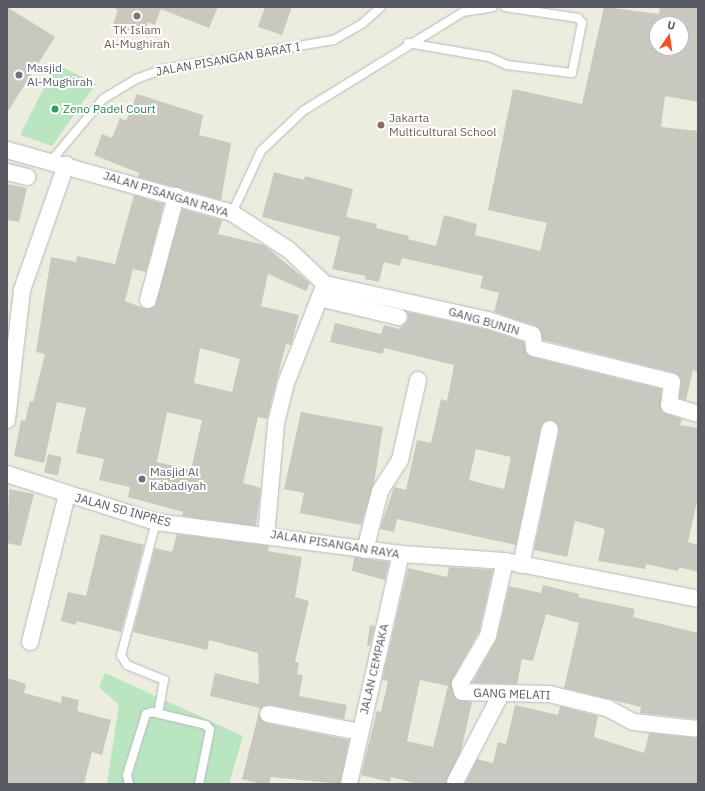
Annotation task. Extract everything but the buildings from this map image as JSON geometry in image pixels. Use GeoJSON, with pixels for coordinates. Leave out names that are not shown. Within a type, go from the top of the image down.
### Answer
{"type":"FeatureCollection","features":[{"type":"Feature","properties":{"kind":"street","name":"JALAN PISANGAN RAYA"},"geometry":{"type":"LineString","coordinates":[[7,150],[176,196],[232,213],[289,250],[322,291],[286,383],[276,423],[266,536],[401,554],[505,561],[698,599]]}},
{"type":"Feature","properties":{"kind":"street","name":"JALAN PISANGAN BARAT I"},"geometry":{"type":"LineString","coordinates":[[7,420],[22,290],[58,163]]}},
{"type":"Feature","properties":{"kind":"street"},"geometry":{"type":"LineString","coordinates":[[7,172],[27,177]]}},
{"type":"Feature","properties":{"kind":"street"},"geometry":{"type":"LineString","coordinates":[[148,300],[176,196]]}},
{"type":"Feature","properties":{"kind":"street"},"geometry":{"type":"LineString","coordinates":[[322,291],[399,317]]}},
{"type":"Feature","properties":{"kind":"street","name":"GANG BUNIN"},"geometry":{"type":"LineString","coordinates":[[322,291],[488,320],[533,335],[534,348],[672,382],[669,405],[698,414]]}},
{"type":"Feature","properties":{"kind":"street"},"geometry":{"type":"LineString","coordinates":[[364,550],[380,492],[400,460],[418,380]]}},
{"type":"Feature","properties":{"kind":"street"},"geometry":{"type":"LineString","coordinates":[[521,564],[550,429]]}},
{"type":"Feature","properties":{"kind":"street","name":"JALAN SD INPRES"},"geometry":{"type":"LineString","coordinates":[[7,474],[67,495],[156,522],[266,536]]}},
{"type":"Feature","properties":{"kind":"street"},"geometry":{"type":"LineString","coordinates":[[30,642],[67,495]]}},
{"type":"Feature","properties":{"kind":"street","name":"JALAN CEMPAKA"},"geometry":{"type":"LineString","coordinates":[[349,784],[401,554]]}},
{"type":"Feature","properties":{"kind":"street","name":"GANG MELATI"},"geometry":{"type":"LineString","coordinates":[[505,561],[488,636],[460,686],[462,692],[563,696],[607,708],[633,722],[698,729]]}},
{"type":"Feature","properties":{"kind":"street"},"geometry":{"type":"LineString","coordinates":[[455,782],[501,694]]}},
{"type":"Feature","properties":{"kind":"street"},"geometry":{"type":"LineString","coordinates":[[268,714],[360,732]]}},
{"type":"Feature","properties":{"kind":"lane","name":"JALAN PISANGAN BARAT I"},"geometry":{"type":"LineString","coordinates":[[58,163],[103,99],[136,79],[164,69],[334,40],[363,23],[381,7]]}},
{"type":"Feature","properties":{"kind":"lane"},"geometry":{"type":"LineString","coordinates":[[232,213],[266,146],[303,111],[408,43],[463,12],[493,7]]}},
{"type":"Feature","properties":{"kind":"lane"},"geometry":{"type":"LineString","coordinates":[[408,43],[489,57],[507,65],[572,73],[582,22],[578,18],[505,7]]}},
{"type":"Feature","properties":{"kind":"lane"},"geometry":{"type":"LineString","coordinates":[[156,522],[121,654],[127,665],[164,680],[158,713]]}},
{"type":"Feature","properties":{"kind":"lane"},"geometry":{"type":"LineString","coordinates":[[129,784],[127,774],[146,714],[158,713],[206,725],[210,730],[199,784]]}},
{"type":"Feature","properties":{"kind":"green space","name":"Zeno Padel Court"},"geometry":{"type":"Polygon","coordinates":[[[56,64],[96,84],[52,146],[20,135],[56,64]]]}},
{"type":"Feature","properties":{"kind":"green space"},"geometry":{"type":"Polygon","coordinates":[[[105,673],[243,736],[229,784],[107,784],[119,705],[99,687],[105,673]]]}},
{"type":"Feature","properties":{"kind":"place","name":"TK Islam Al-Mughirah"},"geometry":{"type":"Point","coordinates":[137,16]}},
{"type":"Feature","properties":{"kind":"place","name":"Masjid Al-Mughirah"},"geometry":{"type":"Point","coordinates":[19,75]}},
{"type":"Feature","properties":{"kind":"place","name":"Zeno Padel Court"},"geometry":{"type":"Point","coordinates":[55,109]}},
{"type":"Feature","properties":{"kind":"place","name":"Jakarta Multicultural School"},"geometry":{"type":"Point","coordinates":[381,125]}},
{"type":"Feature","properties":{"kind":"place","name":"Masjid Al Kabadiyah"},"geometry":{"type":"Point","coordinates":[142,479]}}]}
